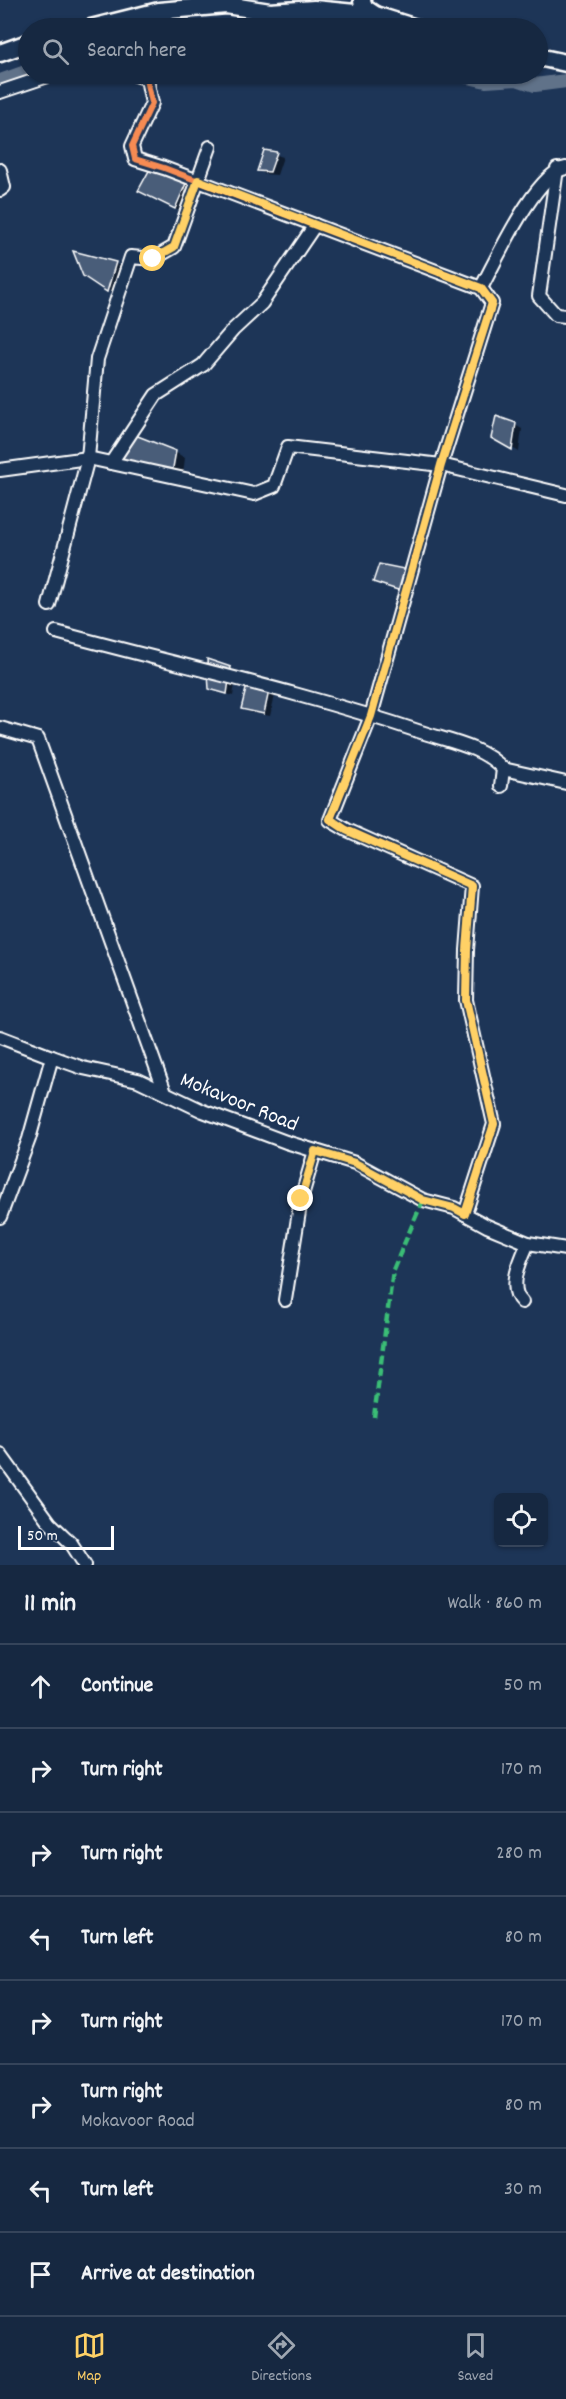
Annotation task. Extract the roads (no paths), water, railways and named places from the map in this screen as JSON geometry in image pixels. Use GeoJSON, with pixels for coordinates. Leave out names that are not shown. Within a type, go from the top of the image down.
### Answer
{"type":"FeatureCollection","features":[{"type":"Feature","properties":{"kind":"main road"},"geometry":{"type":"LineString","coordinates":[[362,0],[363,6],[375,15]]}},
{"type":"Feature","properties":{"kind":"main road"},"geometry":{"type":"LineString","coordinates":[[131,18],[159,11],[226,5],[270,12],[314,9],[384,18]]}},
{"type":"Feature","properties":{"kind":"main road"},"geometry":{"type":"LineString","coordinates":[[0,53],[18,47]]}},
{"type":"Feature","properties":{"kind":"main road"},"geometry":{"type":"LineString","coordinates":[[548,59],[566,63]]}},
{"type":"Feature","properties":{"kind":"street"},"geometry":{"type":"LineString","coordinates":[[0,92],[24,84]]}},
{"type":"Feature","properties":{"kind":"street"},"geometry":{"type":"LineString","coordinates":[[148,84],[152,103],[132,146],[135,159],[198,180],[481,288],[492,303],[441,465],[371,716],[330,819],[346,830],[472,886],[466,1000],[494,1124],[465,1214]]}},
{"type":"Feature","properties":{"kind":"street"},"geometry":{"type":"LineString","coordinates":[[49,605],[88,458],[97,359],[131,257],[153,259],[174,247],[210,147]]}},
{"type":"Feature","properties":{"kind":"street"},"geometry":{"type":"LineString","coordinates":[[481,288],[533,195],[562,169]]}},
{"type":"Feature","properties":{"kind":"street"},"geometry":{"type":"LineString","coordinates":[[562,169],[539,296],[556,315],[566,316]]}},
{"type":"Feature","properties":{"kind":"street"},"geometry":{"type":"LineString","coordinates":[[0,170],[4,187],[0,190]]}},
{"type":"Feature","properties":{"kind":"street"},"geometry":{"type":"LineString","coordinates":[[111,463],[156,395],[203,365],[233,330],[262,303],[315,225]]}},
{"type":"Feature","properties":{"kind":"street"},"geometry":{"type":"LineString","coordinates":[[0,470],[88,458],[254,494],[274,486],[288,447],[441,465],[566,495]]}},
{"type":"Feature","properties":{"kind":"street"},"geometry":{"type":"LineString","coordinates":[[56,632],[371,716],[468,748],[493,759],[503,770],[566,783]]}},
{"type":"Feature","properties":{"kind":"street"},"geometry":{"type":"LineString","coordinates":[[0,728],[38,739],[165,1092]]}},
{"type":"Feature","properties":{"kind":"street"},"geometry":{"type":"LineString","coordinates":[[501,786],[503,770]]}},
{"type":"Feature","properties":{"kind":"street","name":"Mokavoor Road"},"geometry":{"type":"LineString","coordinates":[[0,1037],[83,1068],[138,1080],[203,1111],[355,1163],[423,1200],[454,1208],[528,1243],[566,1249]]}},
{"type":"Feature","properties":{"kind":"street"},"geometry":{"type":"LineString","coordinates":[[0,1217],[29,1140],[52,1057]]}},
{"type":"Feature","properties":{"kind":"street"},"geometry":{"type":"LineString","coordinates":[[285,1300],[301,1199],[315,1151]]}},
{"type":"Feature","properties":{"kind":"street"},"geometry":{"type":"LineString","coordinates":[[522,1302],[515,1292],[516,1277],[528,1243]]}},
{"type":"Feature","properties":{"kind":"street"},"geometry":{"type":"LineString","coordinates":[[0,1454],[50,1523],[71,1543],[85,1565]]}},
{"type":"Feature","properties":{"kind":"waterway"},"geometry":{"type":"LineString","coordinates":[[0,81],[18,75]]}},
{"type":"Feature","properties":{"kind":"waterway"},"geometry":{"type":"LineString","coordinates":[[548,83],[566,81]]}},
{"type":"Feature","properties":{"kind":"waterway"},"geometry":{"type":"LineString","coordinates":[[532,84],[543,84]]}}]}
